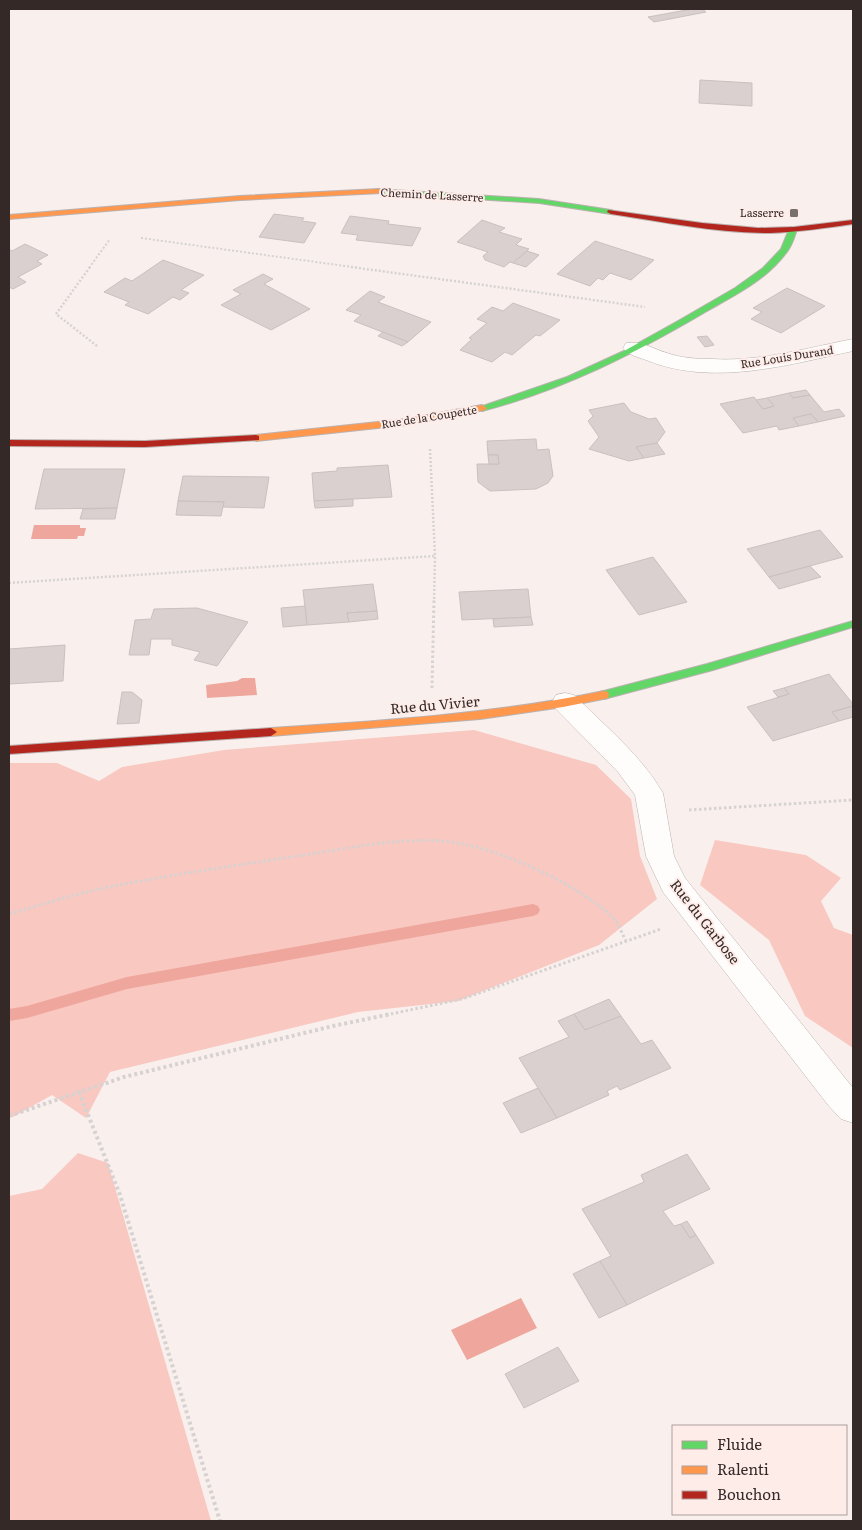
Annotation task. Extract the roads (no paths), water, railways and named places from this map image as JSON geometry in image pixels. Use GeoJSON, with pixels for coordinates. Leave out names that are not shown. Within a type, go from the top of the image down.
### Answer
{"type":"FeatureCollection","features":[{"type":"Feature","properties":{"kind":"street","name":"Chemin de Lasserre"},"geometry":{"type":"LineString","coordinates":[[9,217],[240,198],[386,191],[539,201],[709,226],[759,230],[793,230],[853,222]]}},
{"type":"Feature","properties":{"kind":"street","name":"Rue de la Coupette"},"geometry":{"type":"LineString","coordinates":[[9,443],[150,444],[256,440],[429,418],[475,410],[539,391],[634,348],[686,321],[743,286],[776,260],[792,240],[793,230]]}},
{"type":"Feature","properties":{"kind":"street","name":"Rue Louis Durand"},"geometry":{"type":"LineString","coordinates":[[634,348],[648,355],[678,364],[714,366],[768,362],[853,345]]}},
{"type":"Feature","properties":{"kind":"street","name":"Rue du Vivier"},"geometry":{"type":"LineString","coordinates":[[9,750],[432,721],[497,714],[565,702],[647,683],[853,624]]}},
{"type":"Feature","properties":{"kind":"street","name":"Rue du Garbose"},"geometry":{"type":"LineString","coordinates":[[565,702],[628,765],[650,793],[660,856],[673,884],[839,1095],[853,1109]]}},
{"type":"Feature","properties":{"kind":"waterway"},"geometry":{"type":"LineString","coordinates":[[9,1015],[27,1012],[127,983],[533,910]]}},
{"type":"Feature","properties":{"kind":"place","name":"Lasserre"},"geometry":{"type":"Point","coordinates":[794,213]}}]}
